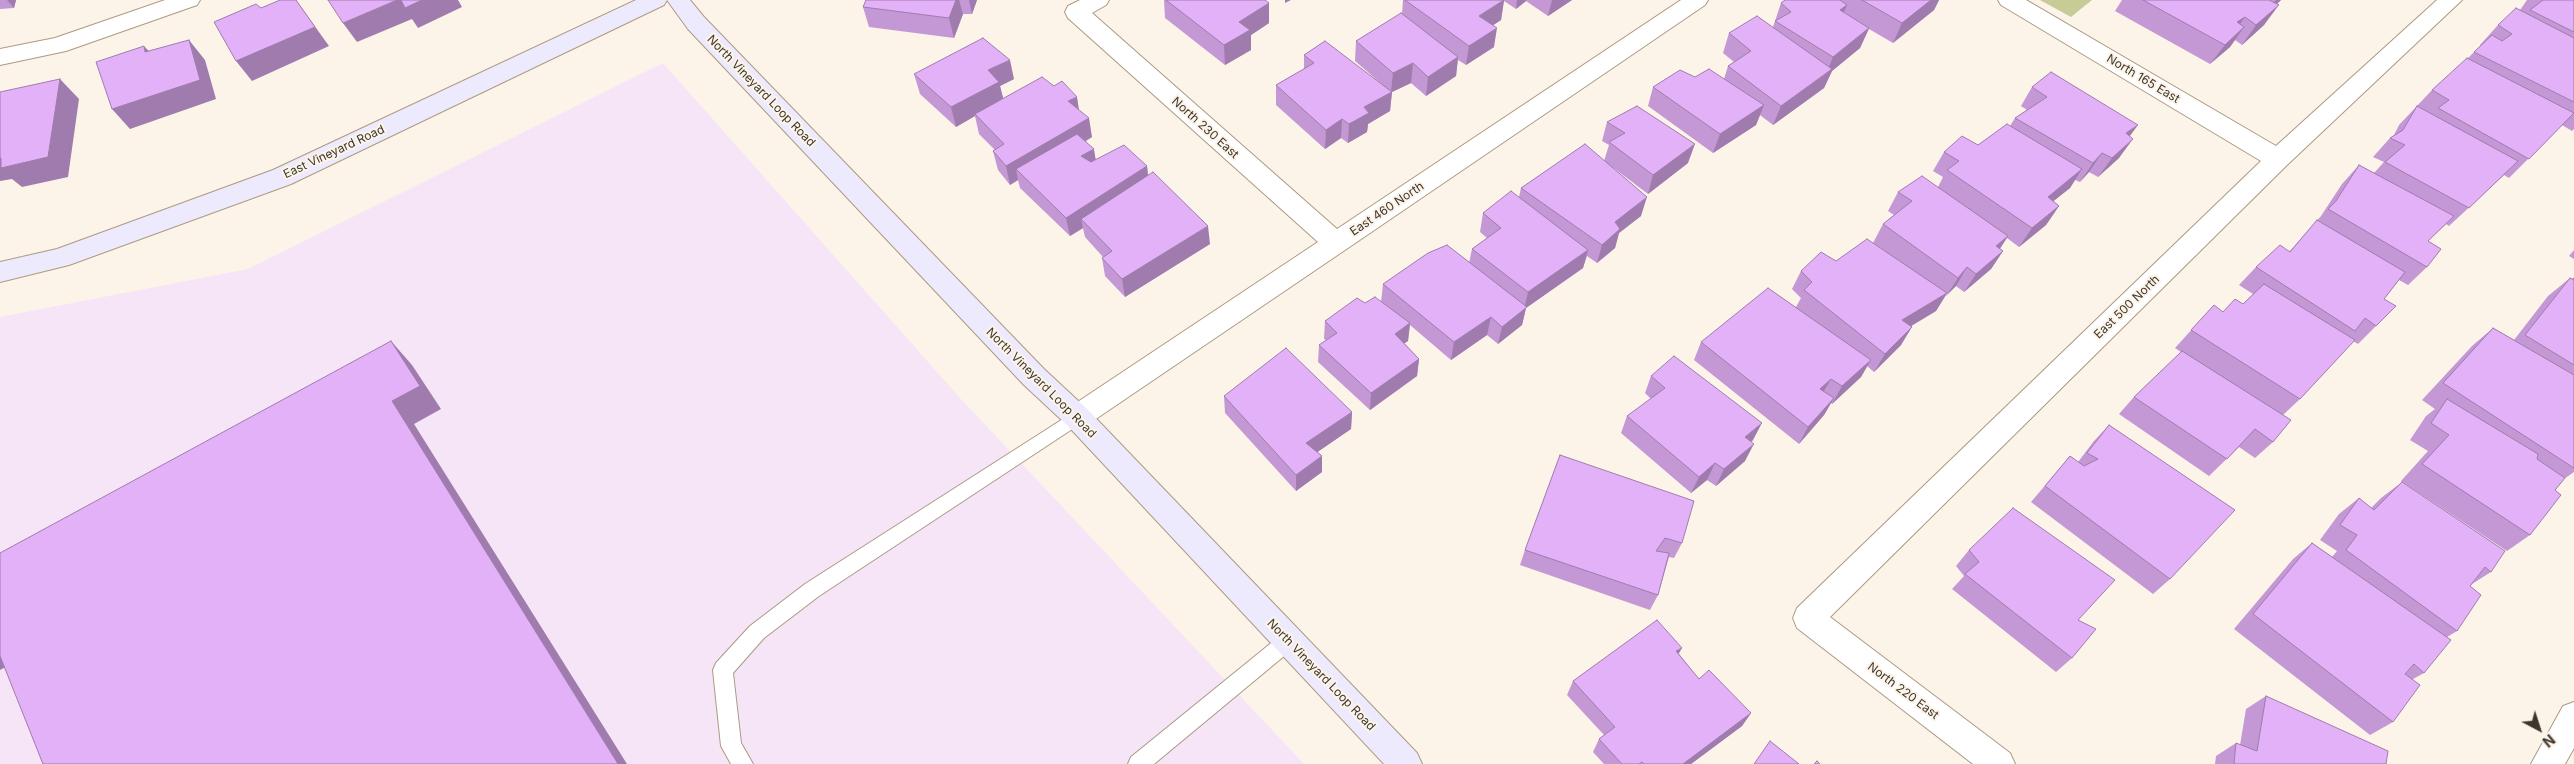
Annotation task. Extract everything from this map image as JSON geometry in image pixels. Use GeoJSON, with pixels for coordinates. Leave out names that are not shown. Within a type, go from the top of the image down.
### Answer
{"type":"FeatureCollection","features":[{"type":"Feature","properties":{"kind":"street"},"geometry":{"type":"LineString","coordinates":[[0,57],[58,45],[189,0]]}},
{"type":"Feature","properties":{"kind":"street","name":"East Vineyard Road"},"geometry":{"type":"LineString","coordinates":[[0,272],[60,258],[282,177],[656,0]]}},
{"type":"Feature","properties":{"kind":"street","name":"North Vineyard Loop Road"},"geometry":{"type":"LineString","coordinates":[[678,0],[696,23],[1034,378],[1077,417],[1406,764]]}},
{"type":"Feature","properties":{"kind":"street","name":"North 230 East"},"geometry":{"type":"LineString","coordinates":[[1098,0],[1076,12],[1336,243]]}},
{"type":"Feature","properties":{"kind":"street","name":"East 460 North"},"geometry":{"type":"LineString","coordinates":[[1077,417],[1697,0]]}},
{"type":"Feature","properties":{"kind":"street","name":"North 165 East"},"geometry":{"type":"LineString","coordinates":[[2009,0],[2278,159]]}},
{"type":"Feature","properties":{"kind":"street","name":"East 500 North"},"geometry":{"type":"LineString","coordinates":[[1808,618],[2278,159],[2450,0]]}},
{"type":"Feature","properties":{"kind":"street","name":"North 220 East"},"geometry":{"type":"LineString","coordinates":[[1808,618],[1999,764]]}},
{"type":"Feature","properties":{"kind":"street"},"geometry":{"type":"LineString","coordinates":[[2547,764],[2574,717]]}},
{"type":"Feature","properties":{"kind":"lane"},"geometry":{"type":"LineString","coordinates":[[743,764],[731,746],[723,670],[757,632],[812,590],[1077,417]]}},
{"type":"Feature","properties":{"kind":"lane"},"geometry":{"type":"LineString","coordinates":[[1138,764],[1288,641]]}},
{"type":"Feature","properties":{"kind":"shaded area"},"geometry":{"type":"Polygon","coordinates":[[[663,63],[960,398],[1304,764],[0,764],[0,317],[248,269],[663,63]]]}},
{"type":"Feature","properties":{"kind":"green space"},"geometry":{"type":"Polygon","coordinates":[[[2040,0],[2092,0],[2071,17],[2040,0]]]}},
{"type":"Feature","properties":{"kind":"building"},"geometry":{"type":"Polygon","coordinates":[[[280,0],[296,0],[315,27],[236,61],[214,22],[256,4],[261,8],[280,0]]]}},
{"type":"Feature","properties":{"kind":"building"},"geometry":{"type":"Polygon","coordinates":[[[328,0],[397,0],[343,23],[328,0]]]}},
{"type":"Feature","properties":{"kind":"building"},"geometry":{"type":"Polygon","coordinates":[[[401,0],[422,0],[405,8],[401,0]]]}},
{"type":"Feature","properties":{"kind":"building"},"geometry":{"type":"Polygon","coordinates":[[[866,0],[956,0],[949,18],[863,7],[866,0]]]}},
{"type":"Feature","properties":{"kind":"building"},"geometry":{"type":"Polygon","coordinates":[[[1166,0],[1265,0],[1269,3],[1239,22],[1250,30],[1224,45],[1166,0]]]}},
{"type":"Feature","properties":{"kind":"building"},"geometry":{"type":"Polygon","coordinates":[[[1405,0],[1504,0],[1479,16],[1497,28],[1469,46],[1405,0]]]}},
{"type":"Feature","properties":{"kind":"building"},"geometry":{"type":"Polygon","coordinates":[[[1785,0],[1840,0],[1847,5],[1840,10],[1869,28],[1833,57],[1775,21],[1791,12],[1781,3],[1785,0]]]}},
{"type":"Feature","properties":{"kind":"building"},"geometry":{"type":"Polygon","coordinates":[[[1862,0],[1931,0],[1902,23],[1862,0]]]}},
{"type":"Feature","properties":{"kind":"building"},"geometry":{"type":"Polygon","coordinates":[[[2143,0],[2269,0],[2279,5],[2256,25],[2245,17],[2237,22],[2244,27],[2225,45],[2143,0]]]}},
{"type":"Feature","properties":{"kind":"building"},"geometry":{"type":"Polygon","coordinates":[[[2543,0],[2574,0],[2574,32],[2530,10],[2543,0]]]}},
{"type":"Feature","properties":{"kind":"building"},"geometry":{"type":"Polygon","coordinates":[[[2516,8],[2574,38],[2574,102],[2474,52],[2492,35],[2502,41],[2512,34],[2498,25],[2516,8]]]}},
{"type":"Feature","properties":{"kind":"building"},"geometry":{"type":"Polygon","coordinates":[[[1401,13],[1458,57],[1428,77],[1413,63],[1393,73],[1356,41],[1401,13]]]}},
{"type":"Feature","properties":{"kind":"building"},"geometry":{"type":"Polygon","coordinates":[[[1757,16],[1832,69],[1781,106],[1728,66],[1751,51],[1729,33],[1757,16]]]}},
{"type":"Feature","properties":{"kind":"building"},"geometry":{"type":"Polygon","coordinates":[[[983,38],[1010,60],[988,70],[999,82],[951,107],[914,74],[983,38]]]}},
{"type":"Feature","properties":{"kind":"building"},"geometry":{"type":"Polygon","coordinates":[[[189,40],[200,80],[112,109],[96,62],[144,46],[145,52],[189,40]]]}},
{"type":"Feature","properties":{"kind":"building"},"geometry":{"type":"Polygon","coordinates":[[[1325,41],[1392,92],[1364,107],[1369,113],[1349,124],[1342,119],[1326,130],[1276,85],[1314,63],[1304,55],[1325,41]]]}},
{"type":"Feature","properties":{"kind":"building"},"geometry":{"type":"Polygon","coordinates":[[[2467,58],[2574,113],[2529,159],[2438,108],[2449,100],[2432,90],[2467,58]]]}},
{"type":"Feature","properties":{"kind":"building"},"geometry":{"type":"Polygon","coordinates":[[[1709,69],[1764,105],[1720,134],[1653,87],[1680,70],[1695,77],[1709,69]]]}},
{"type":"Feature","properties":{"kind":"building"},"geometry":{"type":"Polygon","coordinates":[[[2051,72],[2138,125],[2126,133],[2133,139],[2112,158],[2102,153],[2093,163],[2015,118],[2047,97],[2032,87],[2051,72]]]}},
{"type":"Feature","properties":{"kind":"building"},"geometry":{"type":"Polygon","coordinates":[[[1042,77],[1054,86],[1062,81],[1077,97],[1068,101],[1089,118],[1006,166],[993,151],[1004,144],[975,114],[1042,77]]]}},
{"type":"Feature","properties":{"kind":"building"},"geometry":{"type":"Polygon","coordinates":[[[60,79],[48,157],[1,168],[0,92],[60,79]]]}},
{"type":"Feature","properties":{"kind":"building"},"geometry":{"type":"Polygon","coordinates":[[[1637,106],[1695,144],[1653,175],[1609,142],[1625,133],[1607,122],[1637,106]]]}},
{"type":"Feature","properties":{"kind":"building"},"geometry":{"type":"Polygon","coordinates":[[[2417,106],[2518,161],[2469,208],[2385,162],[2405,145],[2390,138],[2403,130],[2417,106]]]}},
{"type":"Feature","properties":{"kind":"building"},"geometry":{"type":"Polygon","coordinates":[[[2007,124],[2082,169],[2048,197],[2059,206],[2032,228],[1947,170],[1959,161],[1944,152],[1962,136],[1978,145],[2007,124]]]}},
{"type":"Feature","properties":{"kind":"building"},"geometry":{"type":"Polygon","coordinates":[[[1077,134],[1094,149],[1081,156],[1091,162],[1124,145],[1147,166],[1066,218],[1016,169],[1077,134]]]}},
{"type":"Feature","properties":{"kind":"building"},"geometry":{"type":"Polygon","coordinates":[[[1585,144],[1647,197],[1615,222],[1620,229],[1602,245],[1521,188],[1585,144]]]}},
{"type":"Feature","properties":{"kind":"building"},"geometry":{"type":"Polygon","coordinates":[[[2359,165],[2454,216],[2428,241],[2441,249],[2427,267],[2328,209],[2336,201],[2359,165]]]}},
{"type":"Feature","properties":{"kind":"building"},"geometry":{"type":"Polygon","coordinates":[[[1153,172],[1208,226],[1122,279],[1102,258],[1112,251],[1081,219],[1153,172]]]}},
{"type":"Feature","properties":{"kind":"building"},"geometry":{"type":"Polygon","coordinates":[[[1922,176],[2008,236],[1996,246],[2003,251],[1976,274],[1967,267],[1958,278],[1883,224],[1912,201],[1898,192],[1922,176]]]}},
{"type":"Feature","properties":{"kind":"building"},"geometry":{"type":"Polygon","coordinates":[[[1511,191],[1588,250],[1528,292],[1472,249],[1501,228],[1483,213],[1511,191]]]}},
{"type":"Feature","properties":{"kind":"building"},"geometry":{"type":"Polygon","coordinates":[[[2317,220],[2405,272],[2384,299],[2396,306],[2376,326],[2365,318],[2355,331],[2256,267],[2280,245],[2290,252],[2317,220]]]}},
{"type":"Feature","properties":{"kind":"building"},"geometry":{"type":"Polygon","coordinates":[[[1867,239],[1947,293],[1902,320],[1912,327],[1885,354],[1804,290],[1812,282],[1801,271],[1821,252],[1836,261],[1867,239]]]}},
{"type":"Feature","properties":{"kind":"building"},"geometry":{"type":"Polygon","coordinates":[[[1447,245],[1527,307],[1502,327],[1491,317],[1454,342],[1383,284],[1428,253],[1447,245]]]}},
{"type":"Feature","properties":{"kind":"building"},"geometry":{"type":"Polygon","coordinates":[[[2570,278],[2574,280],[2574,365],[2525,335],[2570,278]]]}},
{"type":"Feature","properties":{"kind":"building"},"geometry":{"type":"Polygon","coordinates":[[[2264,284],[2355,340],[2300,399],[2191,330],[2214,305],[2223,312],[2235,299],[2243,304],[2264,284]]]}},
{"type":"Feature","properties":{"kind":"building"},"geometry":{"type":"Polygon","coordinates":[[[1768,288],[1871,360],[1842,386],[1831,379],[1820,389],[1834,398],[1808,427],[1701,342],[1768,288]]]}},
{"type":"Feature","properties":{"kind":"building"},"geometry":{"type":"Polygon","coordinates":[[[1375,297],[1410,323],[1395,334],[1419,359],[1371,393],[1319,345],[1337,333],[1325,321],[1357,298],[1365,303],[1375,297]]]}},
{"type":"Feature","properties":{"kind":"building"},"geometry":{"type":"Polygon","coordinates":[[[2493,328],[2574,375],[2574,468],[2443,383],[2493,328]]]}},
{"type":"Feature","properties":{"kind":"building"},"geometry":{"type":"Polygon","coordinates":[[[391,341],[420,386],[392,401],[618,764],[43,764],[0,656],[0,553],[391,341]]]}},
{"type":"Feature","properties":{"kind":"building"},"geometry":{"type":"Polygon","coordinates":[[[1286,348],[1352,412],[1306,443],[1322,456],[1296,475],[1224,396],[1286,348]]]}},
{"type":"Feature","properties":{"kind":"building"},"geometry":{"type":"Polygon","coordinates":[[[2182,351],[2291,420],[2273,442],[2255,429],[2227,459],[2134,397],[2182,351]]]}},
{"type":"Feature","properties":{"kind":"building"},"geometry":{"type":"Polygon","coordinates":[[[1674,356],[1762,423],[1745,437],[1754,444],[1724,469],[1715,463],[1699,477],[1627,416],[1665,388],[1651,376],[1674,356]]]}},
{"type":"Feature","properties":{"kind":"building"},"geometry":{"type":"Polygon","coordinates":[[[2447,399],[2538,454],[2537,459],[2565,478],[2555,490],[2561,495],[2530,535],[2422,464],[2449,435],[2431,423],[2447,399]]]}},
{"type":"Feature","properties":{"kind":"building"},"geometry":{"type":"Polygon","coordinates":[[[2109,425],[2235,510],[2170,579],[2045,486],[2070,456],[2084,466],[2098,459],[2087,453],[2109,425]]]}},
{"type":"Feature","properties":{"kind":"building"},"geometry":{"type":"Polygon","coordinates":[[[1560,455],[1694,501],[1682,543],[1665,538],[1656,551],[1669,553],[1658,595],[1525,550],[1560,455]]]}},
{"type":"Feature","properties":{"kind":"building"},"geometry":{"type":"Polygon","coordinates":[[[2402,482],[2505,551],[2491,572],[2485,567],[2470,586],[2481,595],[2457,631],[2346,550],[2357,535],[2340,525],[2359,498],[2374,510],[2402,482]]]}},
{"type":"Feature","properties":{"kind":"building"},"geometry":{"type":"Polygon","coordinates":[[[2013,508],[2115,580],[2078,620],[2096,629],[2072,658],[1965,574],[1979,562],[1969,550],[2013,508]]]}},
{"type":"Feature","properties":{"kind":"building"},"geometry":{"type":"Polygon","coordinates":[[[2312,543],[2451,640],[2424,673],[2414,664],[2405,674],[2420,685],[2393,722],[2253,614],[2312,543]]]}},
{"type":"Feature","properties":{"kind":"building"},"geometry":{"type":"Polygon","coordinates":[[[1657,620],[1682,648],[1676,651],[1699,679],[1709,670],[1751,713],[1683,764],[1644,764],[1642,762],[1639,764],[1622,764],[1599,739],[1615,727],[1573,681],[1657,620]]]}},
{"type":"Feature","properties":{"kind":"building"},"geometry":{"type":"Polygon","coordinates":[[[2266,696],[2388,751],[2386,764],[2234,764],[2236,743],[2257,751],[2266,696]]]}},
{"type":"Feature","properties":{"kind":"building"},"geometry":{"type":"Polygon","coordinates":[[[1770,741],[1799,764],[1754,764],[1770,741]]]}}]}
